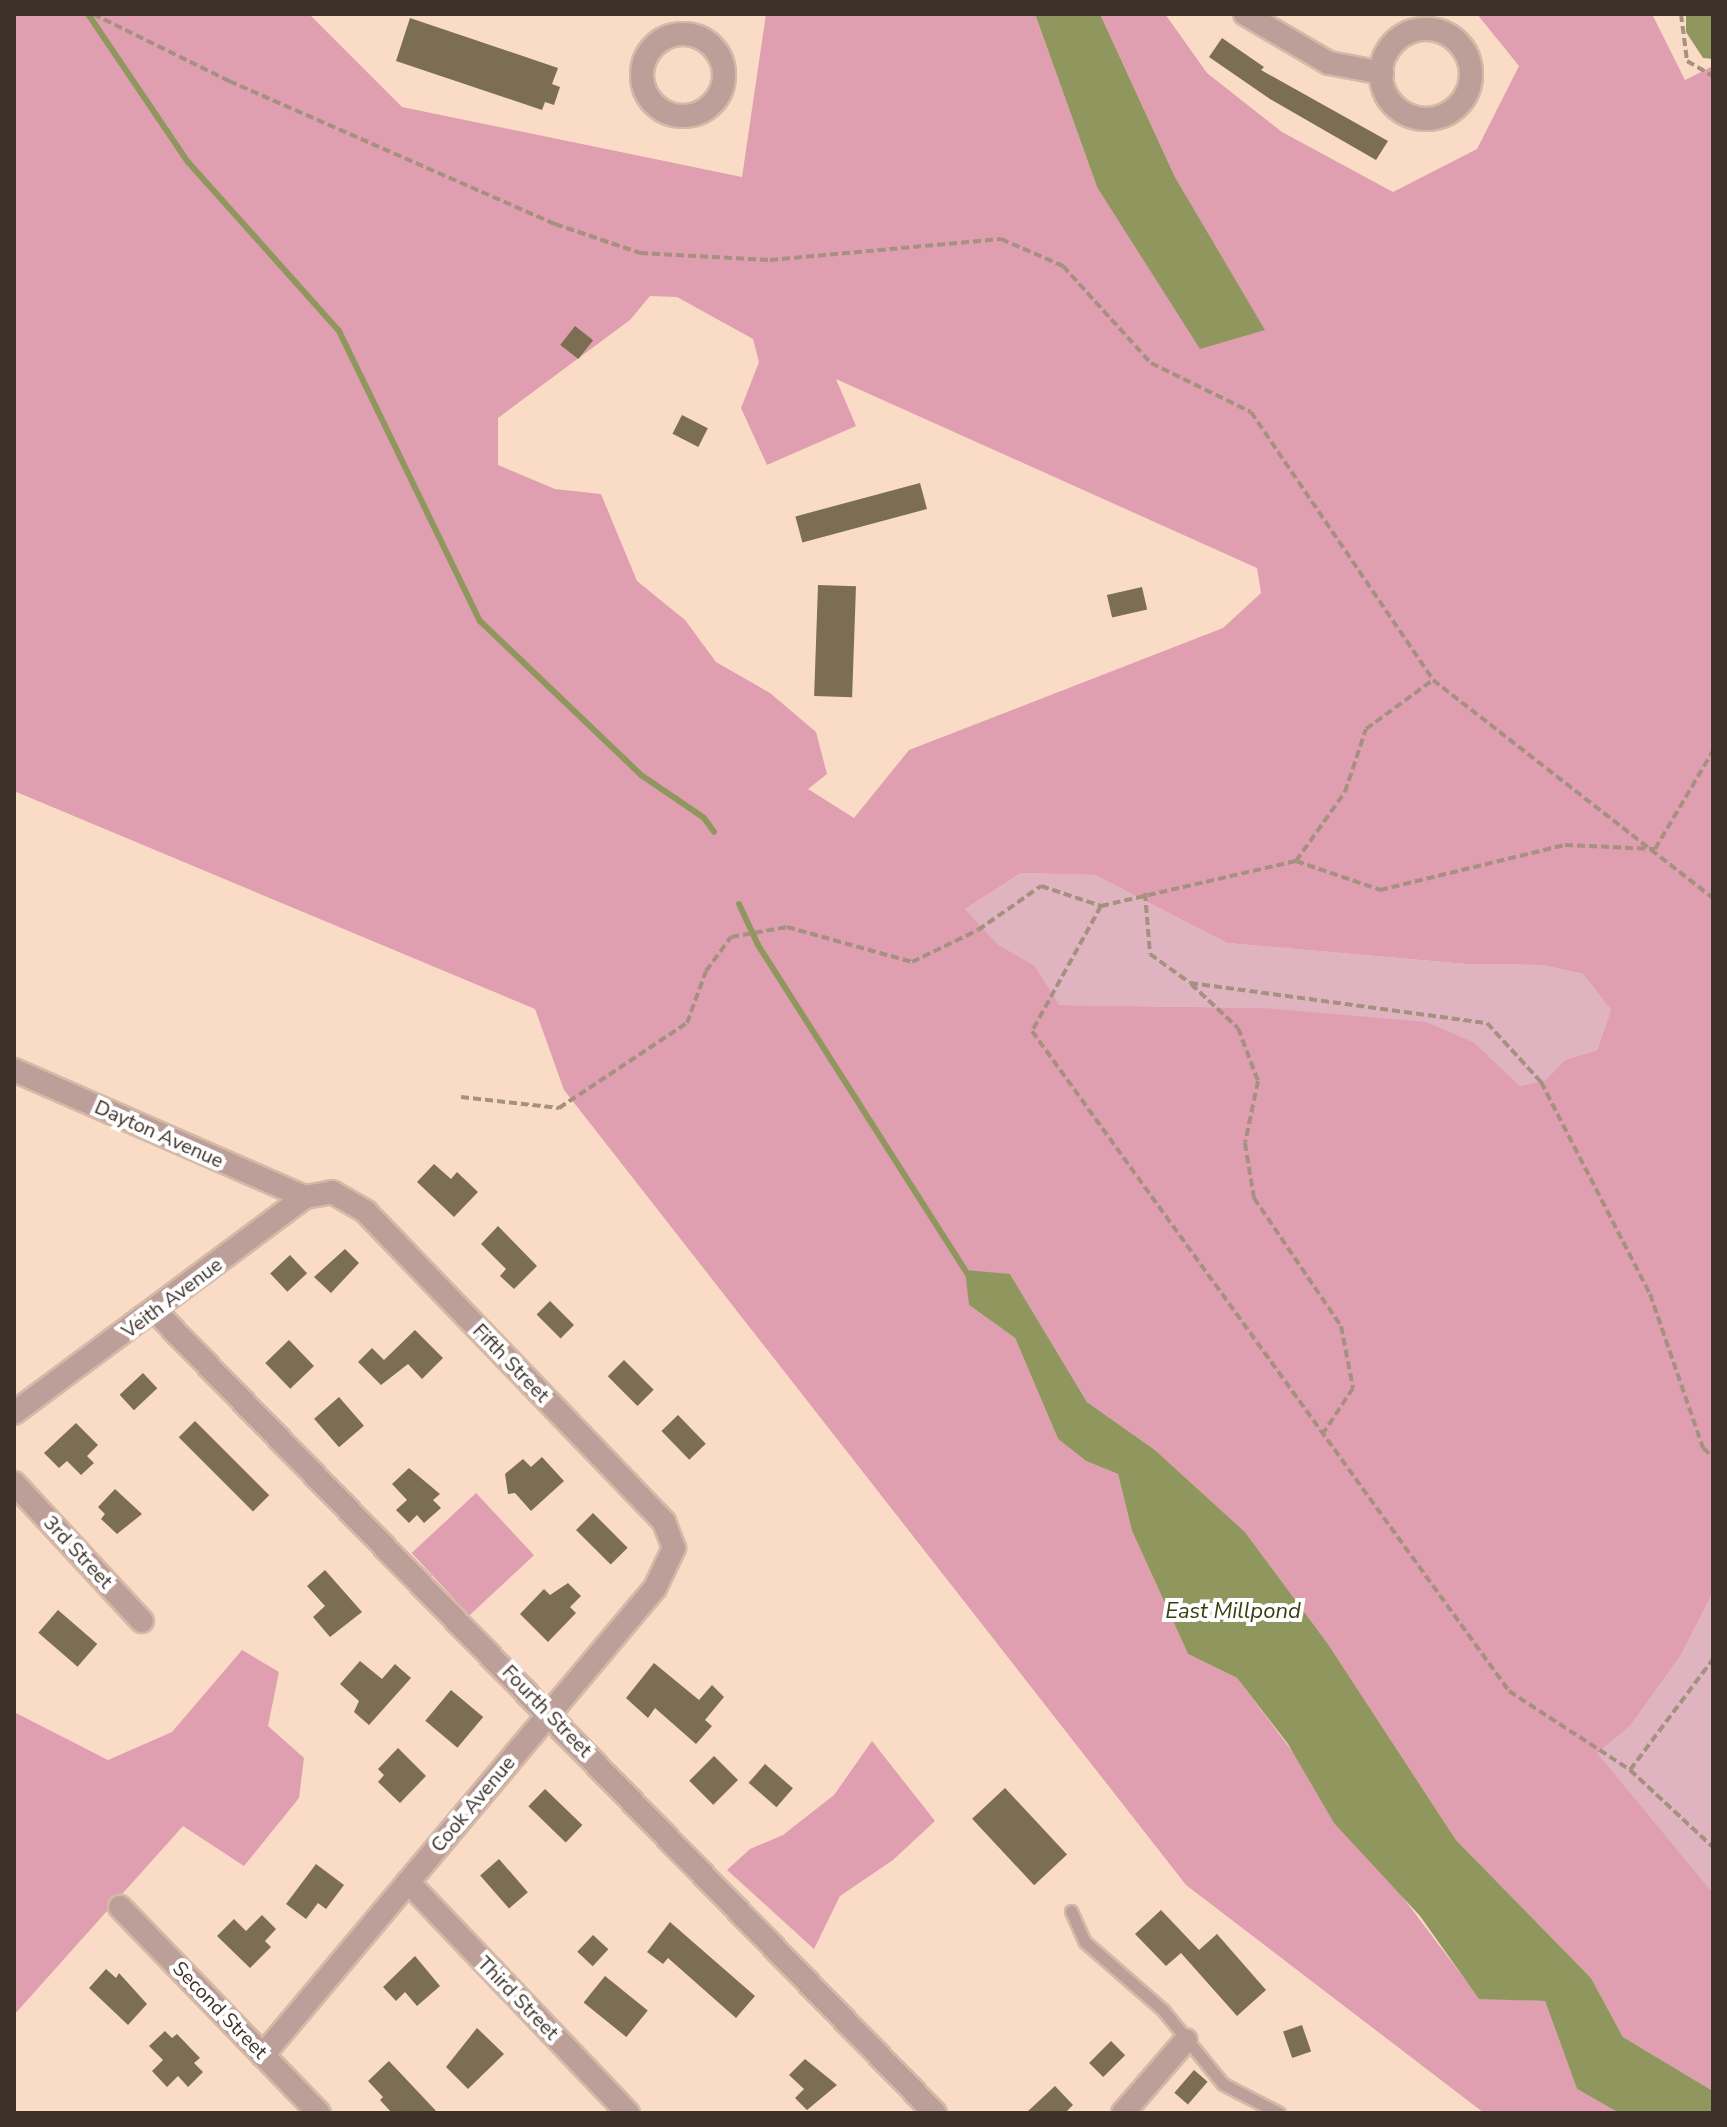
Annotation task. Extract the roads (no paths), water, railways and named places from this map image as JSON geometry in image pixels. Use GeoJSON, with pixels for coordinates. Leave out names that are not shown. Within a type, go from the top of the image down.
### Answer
{"type":"FeatureCollection","features":[{"type":"Feature","properties":{"kind":"street"},"geometry":{"type":"LineString","coordinates":[[1245,14],[1329,63],[1382,73]]}},
{"type":"Feature","properties":{"kind":"street"},"geometry":{"type":"LineString","coordinates":[[1437,28],[1458,39],[1471,60],[1472,84],[1461,105],[1450,112],[1440,118],[1416,119],[1395,108],[1382,88],[1382,73],[1392,42],[1413,29],[1437,28]]}},
{"type":"Feature","properties":{"kind":"street","name":"Dayton Avenue"},"geometry":{"type":"LineString","coordinates":[[14,1070],[305,1197]]}},
{"type":"Feature","properties":{"kind":"street","name":"Veith Avenue"},"geometry":{"type":"LineString","coordinates":[[14,1413],[156,1312],[305,1197],[332,1192]]}},
{"type":"Feature","properties":{"kind":"street","name":"Fifth Street"},"geometry":{"type":"LineString","coordinates":[[332,1192],[366,1212],[664,1522],[674,1548]]}},
{"type":"Feature","properties":{"kind":"street","name":"Fourth Street"},"geometry":{"type":"LineString","coordinates":[[156,1312],[550,1713],[935,2113]]}},
{"type":"Feature","properties":{"kind":"street","name":"3rd Street"},"geometry":{"type":"LineString","coordinates":[[14,1483],[142,1621]]}},
{"type":"Feature","properties":{"kind":"street","name":"Cook Avenue"},"geometry":{"type":"LineString","coordinates":[[263,2055],[655,1588],[674,1548]]}},
{"type":"Feature","properties":{"kind":"street","name":"Third Street"},"geometry":{"type":"LineString","coordinates":[[408,1882],[628,2113]]}},
{"type":"Feature","properties":{"kind":"street","name":"Second Street"},"geometry":{"type":"LineString","coordinates":[[120,1907],[319,2113]]}},
{"type":"Feature","properties":{"kind":"street"},"geometry":{"type":"LineString","coordinates":[[1123,2113],[1186,2040]]}},
{"type":"Feature","properties":{"kind":"lane"},"geometry":{"type":"LineString","coordinates":[[1071,1911],[1085,1942],[1163,2010],[1223,2084],[1279,2113]]}},
{"type":"Feature","properties":{"kind":"water"},"geometry":{"type":"Polygon","coordinates":[[[1035,14],[1100,14],[1175,177],[1265,330],[1200,349],[1097,187],[1035,14]]]}},
{"type":"Feature","properties":{"kind":"water"},"geometry":{"type":"Polygon","coordinates":[[[1686,14],[1713,14],[1713,59],[1703,58],[1686,32],[1686,14]]]}},
{"type":"Feature","properties":{"kind":"water","name":"East Millpond"},"geometry":{"type":"Polygon","coordinates":[[[965,1270],[1010,1274],[1087,1402],[1155,1450],[1245,1532],[1328,1644],[1456,1840],[1591,1978],[1623,2037],[1713,2091],[1713,2113],[1619,2113],[1577,2089],[1545,2001],[1479,1999],[1420,1916],[1334,1823],[1288,1744],[1237,1678],[1188,1654],[1132,1531],[1118,1474],[1086,1461],[1058,1439],[1015,1338],[969,1305],[965,1270]]]}},
{"type":"Feature","properties":{"kind":"waterway"},"geometry":{"type":"LineString","coordinates":[[88,14],[188,162],[339,331],[480,621],[641,775],[704,818],[714,832]]}},
{"type":"Feature","properties":{"kind":"waterway"},"geometry":{"type":"LineString","coordinates":[[739,904],[758,945],[968,1275]]}}]}
